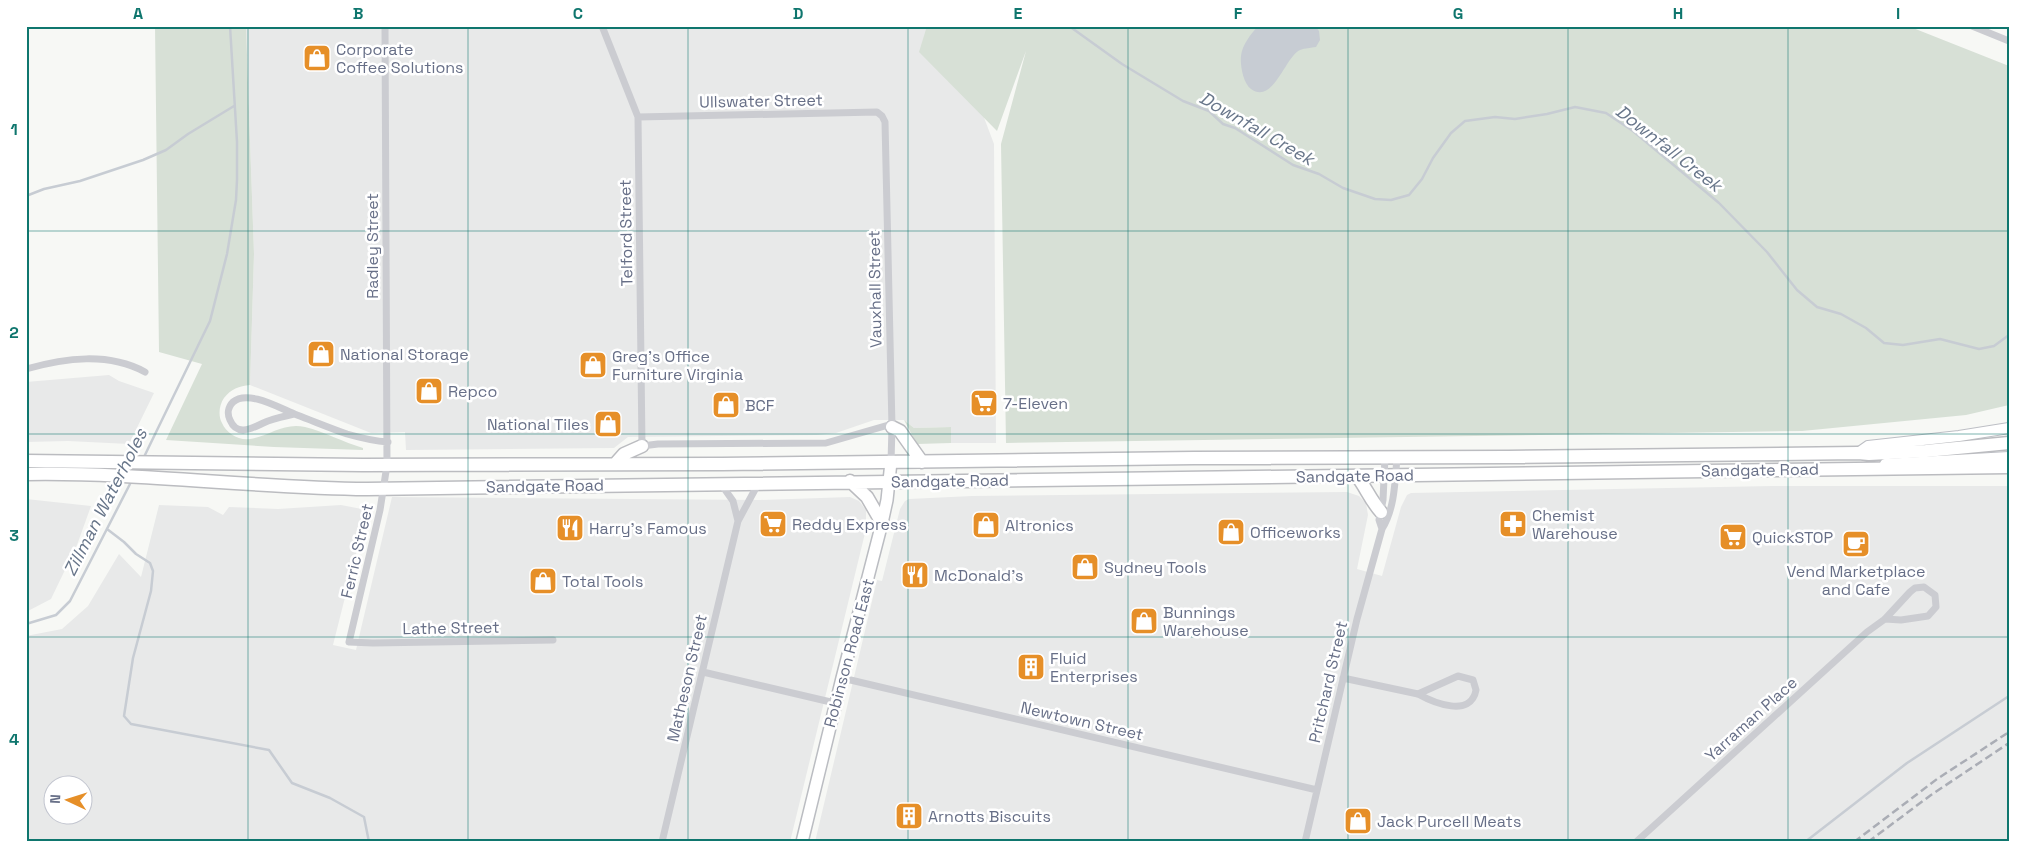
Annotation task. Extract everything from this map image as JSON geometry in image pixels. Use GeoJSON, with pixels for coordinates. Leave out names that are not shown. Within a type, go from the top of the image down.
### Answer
{"type":"FeatureCollection","features":[{"type":"Feature","properties":{"kind":"highway"},"geometry":{"type":"LineString","coordinates":[[892,425],[900,431],[922,462]]}},
{"type":"Feature","properties":{"kind":"highway","name":"Sandgate Road"},"geometry":{"type":"LineString","coordinates":[[26,461],[387,465],[1869,454],[2009,443]]}},
{"type":"Feature","properties":{"kind":"highway"},"geometry":{"type":"LineString","coordinates":[[616,463],[624,454],[642,446]]}},
{"type":"Feature","properties":{"kind":"highway","name":"Sandgate Road"},"geometry":{"type":"LineString","coordinates":[[26,474],[146,477],[298,488],[384,488],[2009,467]]}},
{"type":"Feature","properties":{"kind":"highway"},"geometry":{"type":"LineString","coordinates":[[1357,476],[1367,490],[1373,504],[1381,512]]}},
{"type":"Feature","properties":{"kind":"highway"},"geometry":{"type":"LineString","coordinates":[[850,481],[867,497],[882,524]]}},
{"type":"Feature","properties":{"kind":"main road","name":"Sandgate Road"},"geometry":{"type":"LineString","coordinates":[[1858,453],[1868,446],[1959,436],[2009,428]]}},
{"type":"Feature","properties":{"kind":"main road","name":"Sandgate Road"},"geometry":{"type":"LineString","coordinates":[[1874,468],[1887,463],[2009,457]]}},
{"type":"Feature","properties":{"kind":"main road","name":"Robinson Road East"},"geometry":{"type":"LineString","coordinates":[[802,842],[882,524],[890,481],[891,462]]}},
{"type":"Feature","properties":{"kind":"street","name":"Radley Street"},"geometry":{"type":"LineString","coordinates":[[384,26],[387,465]]}},
{"type":"Feature","properties":{"kind":"street","name":"Telford Street"},"geometry":{"type":"LineString","coordinates":[[602,26],[638,116],[642,446]]}},
{"type":"Feature","properties":{"kind":"street"},"geometry":{"type":"LineString","coordinates":[[1972,26],[1990,30],[2009,41]]}},
{"type":"Feature","properties":{"kind":"street","name":"Ullswater Street"},"geometry":{"type":"LineString","coordinates":[[638,116],[876,112],[882,116]]}},
{"type":"Feature","properties":{"kind":"street","name":"Vauxhall Street"},"geometry":{"type":"LineString","coordinates":[[882,116],[885,122],[892,425],[891,462]]}},
{"type":"Feature","properties":{"kind":"street"},"geometry":{"type":"LineString","coordinates":[[26,369],[52,363],[90,359],[122,362],[145,372]]}},
{"type":"Feature","properties":{"kind":"street"},"geometry":{"type":"LineString","coordinates":[[294,414],[266,422],[250,430],[241,430],[235,428],[228,411],[234,401],[246,398],[272,404],[363,439],[388,442]]}},
{"type":"Feature","properties":{"kind":"street"},"geometry":{"type":"LineString","coordinates":[[642,446],[658,444],[826,442],[892,425]]}},
{"type":"Feature","properties":{"kind":"street","name":"Pritchard Street"},"geometry":{"type":"LineString","coordinates":[[1304,842],[1343,678],[1382,529],[1387,521],[1391,506],[1391,458]]}},
{"type":"Feature","properties":{"kind":"street","name":"Pritchard Street"},"geometry":{"type":"LineString","coordinates":[[1382,529],[1379,520],[1390,476],[1391,458]]}},
{"type":"Feature","properties":{"kind":"street","name":"Ferric Street"},"geometry":{"type":"LineString","coordinates":[[349,642],[384,488],[387,465]]}},
{"type":"Feature","properties":{"kind":"street","name":"Matheson Street"},"geometry":{"type":"LineString","coordinates":[[662,842],[738,521],[758,482]]}},
{"type":"Feature","properties":{"kind":"street"},"geometry":{"type":"LineString","coordinates":[[720,483],[733,501],[738,521]]}},
{"type":"Feature","properties":{"kind":"street","name":"Yarraman Place"},"geometry":{"type":"LineString","coordinates":[[1636,842],[1866,632],[1885,619],[1915,588],[1928,588],[1935,595],[1936,607],[1928,616],[1901,620],[1885,619]]}},
{"type":"Feature","properties":{"kind":"street","name":"Lathe Street"},"geometry":{"type":"LineString","coordinates":[[349,642],[553,640]]}},
{"type":"Feature","properties":{"kind":"street"},"geometry":{"type":"LineString","coordinates":[[703,672],[836,703]]}},
{"type":"Feature","properties":{"kind":"street"},"geometry":{"type":"LineString","coordinates":[[1343,678],[1418,694],[1428,700],[1461,706],[1471,703],[1476,690],[1472,680],[1458,676],[1418,694]]}},
{"type":"Feature","properties":{"kind":"street","name":"Newtown Street"},"geometry":{"type":"LineString","coordinates":[[842,678],[1317,790]]}},
{"type":"Feature","properties":{"kind":"shaded area"},"geometry":{"type":"Polygon","coordinates":[[[155,26],[246,26],[254,254],[250,385],[236,388],[224,398],[220,411],[222,423],[230,433],[242,439],[250,439],[290,426],[297,426],[320,432],[363,448],[363,450],[274,447],[166,440],[202,364],[159,352],[155,26]]]}},
{"type":"Feature","properties":{"kind":"shaded area"},"geometry":{"type":"Polygon","coordinates":[[[246,26],[933,26],[974,91],[994,144],[996,443],[951,443],[950,427],[914,428],[904,420],[874,420],[836,433],[817,435],[628,437],[614,448],[406,450],[405,432],[371,433],[250,385],[254,254],[246,26]]]}},
{"type":"Feature","properties":{"kind":"shaded area"},"geometry":{"type":"Polygon","coordinates":[[[927,26],[1908,26],[2009,66],[2009,405],[1966,415],[1802,431],[1006,443],[1001,144],[1026,51],[997,131],[919,52],[927,26]]]}},
{"type":"Feature","properties":{"kind":"shaded area"},"geometry":{"type":"Polygon","coordinates":[[[1258,26],[1315,26],[1319,31],[1320,40],[1316,47],[1302,49],[1294,54],[1272,86],[1266,91],[1259,92],[1251,89],[1246,83],[1241,60],[1245,44],[1258,26]]]}},
{"type":"Feature","properties":{"kind":"shaded area"},"geometry":{"type":"Polygon","coordinates":[[[109,375],[119,381],[154,393],[129,444],[68,441],[26,442],[26,382],[109,375]]]}},
{"type":"Feature","properties":{"kind":"shaded area"},"geometry":{"type":"Polygon","coordinates":[[[904,420],[914,428],[951,427],[951,443],[917,444],[904,420]]]}},
{"type":"Feature","properties":{"kind":"shaded area"},"geometry":{"type":"Polygon","coordinates":[[[1772,486],[2009,486],[2009,842],[815,842],[877,580],[882,581],[900,509],[905,501],[909,499],[972,496],[1347,492],[1359,496],[1366,503],[1368,515],[1357,569],[1382,576],[1401,507],[1407,495],[1411,493],[1772,486]]]}},
{"type":"Feature","properties":{"kind":"shaded area"},"geometry":{"type":"Polygon","coordinates":[[[392,497],[760,500],[850,497],[859,501],[866,510],[866,529],[790,842],[26,842],[26,636],[62,629],[88,606],[119,554],[141,577],[159,505],[208,507],[223,515],[229,507],[278,509],[341,505],[367,510],[333,645],[356,650],[392,497]]]}},
{"type":"Feature","properties":{"kind":"shaded area"},"geometry":{"type":"Polygon","coordinates":[[[26,499],[91,506],[77,545],[51,599],[26,612],[26,499]]]}},
{"type":"Feature","properties":{"kind":"waterway"},"geometry":{"type":"LineString","coordinates":[[143,459],[210,321],[227,254],[236,200],[237,180],[237,142],[230,26]]}},
{"type":"Feature","properties":{"kind":"waterway","name":"Downfall Creek"},"geometry":{"type":"LineString","coordinates":[[1069,26],[1122,64],[1183,101],[1209,111],[1223,124],[1235,128],[1293,165],[1319,174],[1343,188],[1375,199],[1391,200],[1409,195],[1422,179],[1433,158],[1451,133],[1465,121],[1495,117],[1515,119],[1575,107],[1606,113],[1633,131],[1719,203],[1767,252],[1797,290],[1817,307],[1841,314],[1866,328],[1884,343],[1903,345],[1940,339],[1979,349],[1994,346],[2009,335]]}},
{"type":"Feature","properties":{"kind":"waterway"},"geometry":{"type":"LineString","coordinates":[[26,196],[44,189],[80,181],[143,160],[166,150],[234,106]]}},
{"type":"Feature","properties":{"kind":"waterway","name":"Zillman Waterholes"},"geometry":{"type":"LineString","coordinates":[[26,624],[56,615],[70,601],[131,482]]}},
{"type":"Feature","properties":{"kind":"waterway"},"geometry":{"type":"LineString","coordinates":[[107,529],[136,554],[150,563],[153,571],[151,591],[133,658],[124,716],[131,724],[269,750],[292,783],[330,798],[364,817],[369,842]]}},
{"type":"Feature","properties":{"kind":"waterway"},"geometry":{"type":"LineString","coordinates":[[1805,842],[1907,763],[2009,696]]}},
{"type":"Feature","properties":{"kind":"railway"},"geometry":{"type":"LineString","coordinates":[[1854,842],[1937,779],[2009,732]]}},
{"type":"Feature","properties":{"kind":"railway"},"geometry":{"type":"LineString","coordinates":[[1868,842],[1931,795],[2009,743]]}},
{"type":"Feature","properties":{"kind":"place","name":"Corporate Coffee Solutions"},"geometry":{"type":"Point","coordinates":[317,58]}},
{"type":"Feature","properties":{"kind":"place","name":"National Storage"},"geometry":{"type":"Point","coordinates":[321,354]}},
{"type":"Feature","properties":{"kind":"place","name":"Greg's Office Furniture Virginia"},"geometry":{"type":"Point","coordinates":[593,365]}},
{"type":"Feature","properties":{"kind":"place","name":"Repco"},"geometry":{"type":"Point","coordinates":[429,391]}},
{"type":"Feature","properties":{"kind":"place","name":"7-Eleven"},"geometry":{"type":"Point","coordinates":[984,403]}},
{"type":"Feature","properties":{"kind":"place","name":"BCF"},"geometry":{"type":"Point","coordinates":[726,405]}},
{"type":"Feature","properties":{"kind":"place","name":"National Tiles"},"geometry":{"type":"Point","coordinates":[608,424]}},
{"type":"Feature","properties":{"kind":"place","name":"Reddy Express"},"geometry":{"type":"Point","coordinates":[773,524]}},
{"type":"Feature","properties":{"kind":"place","name":"Chemist Warehouse"},"geometry":{"type":"Point","coordinates":[1513,524]}},
{"type":"Feature","properties":{"kind":"place","name":"Altronics"},"geometry":{"type":"Point","coordinates":[986,525]}},
{"type":"Feature","properties":{"kind":"place","name":"Harry's Famous"},"geometry":{"type":"Point","coordinates":[570,528]}},
{"type":"Feature","properties":{"kind":"place","name":"Officeworks"},"geometry":{"type":"Point","coordinates":[1231,532]}},
{"type":"Feature","properties":{"kind":"place","name":"QuickSTOP"},"geometry":{"type":"Point","coordinates":[1733,537]}},
{"type":"Feature","properties":{"kind":"place","name":"Vend Marketplace and Cafe"},"geometry":{"type":"Point","coordinates":[1856,544]}},
{"type":"Feature","properties":{"kind":"place","name":"Sydney Tools"},"geometry":{"type":"Point","coordinates":[1085,567]}},
{"type":"Feature","properties":{"kind":"place","name":"McDonald's"},"geometry":{"type":"Point","coordinates":[915,575]}},
{"type":"Feature","properties":{"kind":"place","name":"Total Tools"},"geometry":{"type":"Point","coordinates":[543,581]}},
{"type":"Feature","properties":{"kind":"place","name":"Bunnings Warehouse"},"geometry":{"type":"Point","coordinates":[1144,621]}},
{"type":"Feature","properties":{"kind":"place","name":"Fluid Enterprises"},"geometry":{"type":"Point","coordinates":[1031,667]}},
{"type":"Feature","properties":{"kind":"place","name":"Arnotts Biscuits"},"geometry":{"type":"Point","coordinates":[909,816]}},
{"type":"Feature","properties":{"kind":"place","name":"Jack Purcell Meats"},"geometry":{"type":"Point","coordinates":[1358,821]}}]}
